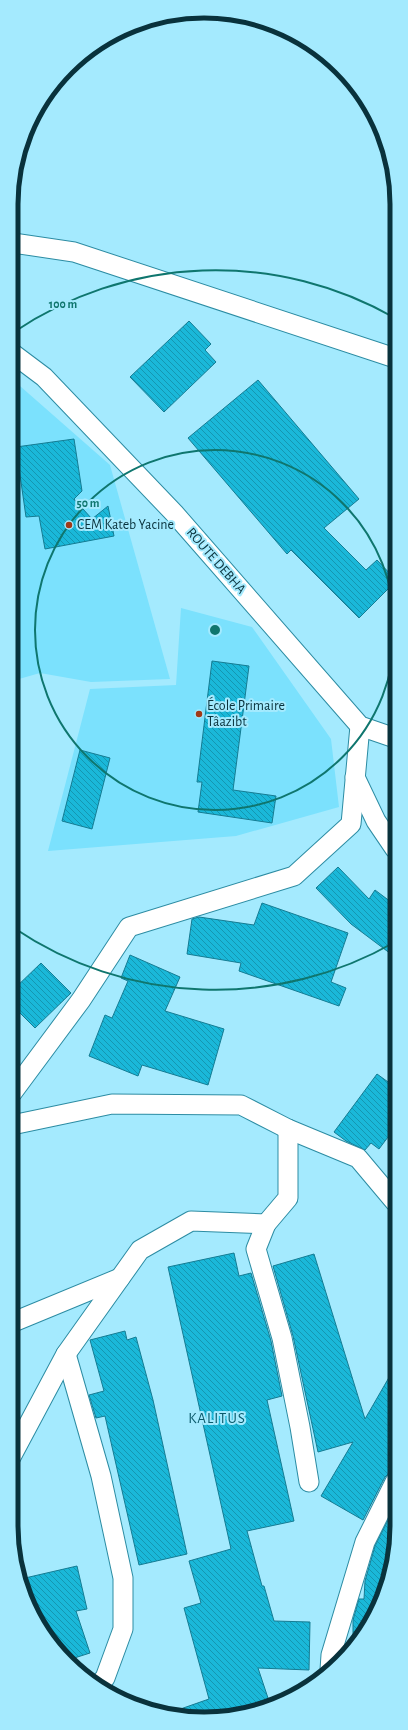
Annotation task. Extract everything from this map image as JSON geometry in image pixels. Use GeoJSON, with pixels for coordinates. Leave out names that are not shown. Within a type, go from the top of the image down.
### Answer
{"type":"FeatureCollection","features":[{"type":"Feature","properties":{"kind":"street"},"geometry":{"type":"LineString","coordinates":[[18,244],[74,252],[390,356]]}},
{"type":"Feature","properties":{"kind":"street","name":"ROUTE DEBHA"},"geometry":{"type":"LineString","coordinates":[[18,358],[44,377],[174,513],[360,726]]}},
{"type":"Feature","properties":{"kind":"street"},"geometry":{"type":"LineString","coordinates":[[18,1085],[82,1000],[129,928],[294,876],[351,824],[360,726],[390,736]]}},
{"type":"Feature","properties":{"kind":"street"},"geometry":{"type":"LineString","coordinates":[[355,777],[376,821],[390,842]]}},
{"type":"Feature","properties":{"kind":"street"},"geometry":{"type":"LineString","coordinates":[[18,1124],[112,1104],[241,1105],[288,1129],[358,1158],[390,1196]]}},
{"type":"Feature","properties":{"kind":"street"},"geometry":{"type":"LineString","coordinates":[[288,1129],[288,1198],[266,1224],[256,1249],[282,1338],[300,1427],[309,1482]]}},
{"type":"Feature","properties":{"kind":"street"},"geometry":{"type":"LineString","coordinates":[[18,1444],[66,1354],[140,1250],[191,1221],[266,1224]]}},
{"type":"Feature","properties":{"kind":"street"},"geometry":{"type":"LineString","coordinates":[[18,1320],[120,1278]]}},
{"type":"Feature","properties":{"kind":"street"},"geometry":{"type":"LineString","coordinates":[[66,1354],[101,1476],[123,1578],[123,1630],[106,1678],[102,1682]]}},
{"type":"Feature","properties":{"kind":"street"},"geometry":{"type":"LineString","coordinates":[[330,1663],[331,1655],[365,1542],[390,1492]]}},
{"type":"Feature","properties":{"kind":"shaded area","name":"CEM Kateb Yacine"},"geometry":{"type":"Polygon","coordinates":[[[18,384],[110,465],[170,679],[91,682],[40,673],[18,679],[18,384]]]}},
{"type":"Feature","properties":{"kind":"shaded area","name":"École Primaire Tâazibt"},"geometry":{"type":"Polygon","coordinates":[[[181,608],[252,627],[331,739],[339,807],[236,836],[48,851],[90,689],[176,685],[181,608]]]}},
{"type":"Feature","properties":{"kind":"building"},"geometry":{"type":"Polygon","coordinates":[[[189,321],[211,344],[205,350],[216,362],[164,412],[130,377],[189,321]]]}},
{"type":"Feature","properties":{"kind":"building"},"geometry":{"type":"Polygon","coordinates":[[[258,380],[359,499],[324,528],[366,570],[377,560],[390,574],[390,587],[359,618],[291,550],[287,554],[188,438],[258,380]]]}},
{"type":"Feature","properties":{"kind":"building"},"geometry":{"type":"Polygon","coordinates":[[[74,439],[82,491],[74,499],[92,519],[108,506],[114,536],[45,549],[39,516],[26,517],[18,461],[18,447],[74,439]]]}},
{"type":"Feature","properties":{"kind":"building"},"geometry":{"type":"Polygon","coordinates":[[[212,661],[249,666],[233,790],[276,796],[272,823],[198,812],[202,782],[197,782],[212,661]]]}},
{"type":"Feature","properties":{"kind":"building"},"geometry":{"type":"Polygon","coordinates":[[[80,750],[110,758],[92,829],[62,821],[80,750]]]}},
{"type":"Feature","properties":{"kind":"building"},"geometry":{"type":"Polygon","coordinates":[[[338,867],[369,899],[375,890],[390,901],[390,953],[351,924],[316,888],[338,867]]]}},
{"type":"Feature","properties":{"kind":"building"},"geometry":{"type":"Polygon","coordinates":[[[262,903],[348,933],[331,982],[346,988],[339,1006],[239,971],[241,963],[187,954],[192,919],[199,917],[254,925],[262,903]]]}},
{"type":"Feature","properties":{"kind":"building"},"geometry":{"type":"Polygon","coordinates":[[[130,955],[180,977],[165,1011],[224,1029],[208,1085],[142,1065],[138,1076],[89,1056],[105,1015],[112,1018],[128,981],[121,978],[130,955]]]}},
{"type":"Feature","properties":{"kind":"building"},"geometry":{"type":"Polygon","coordinates":[[[41,963],[71,993],[35,1028],[18,1011],[18,985],[41,963]]]}},
{"type":"Feature","properties":{"kind":"building"},"geometry":{"type":"Polygon","coordinates":[[[377,1074],[390,1083],[390,1139],[388,1137],[379,1149],[371,1143],[365,1150],[346,1141],[334,1132],[377,1074]]]}},
{"type":"Feature","properties":{"kind":"building"},"geometry":{"type":"Polygon","coordinates":[[[234,1253],[239,1276],[251,1273],[271,1341],[282,1396],[267,1400],[294,1521],[247,1531],[262,1586],[264,1586],[274,1621],[310,1622],[309,1670],[258,1668],[269,1700],[252,1706],[216,1712],[192,1712],[178,1710],[209,1699],[184,1608],[201,1603],[189,1561],[231,1549],[168,1267],[234,1253]]]}},
{"type":"Feature","properties":{"kind":"building"},"geometry":{"type":"Polygon","coordinates":[[[314,1254],[365,1419],[390,1376],[390,1473],[385,1477],[363,1520],[321,1496],[353,1442],[318,1452],[293,1336],[273,1266],[314,1254]]]}},
{"type":"Feature","properties":{"kind":"building"},"geometry":{"type":"Polygon","coordinates":[[[125,1331],[127,1340],[136,1337],[153,1400],[187,1554],[139,1565],[105,1416],[96,1418],[89,1395],[104,1391],[90,1340],[125,1331]]]}},
{"type":"Feature","properties":{"kind":"building"},"geometry":{"type":"Polygon","coordinates":[[[390,1516],[390,1538],[384,1574],[371,1608],[353,1638],[353,1620],[359,1599],[364,1599],[365,1581],[375,1546],[390,1516]]]}},
{"type":"Feature","properties":{"kind":"building"},"geometry":{"type":"Polygon","coordinates":[[[77,1566],[87,1609],[76,1611],[90,1653],[73,1659],[64,1649],[49,1629],[37,1608],[25,1578],[77,1566]]]}},
{"type":"Feature","properties":{"kind":"place","name":"CEM Kateb Yacine"},"geometry":{"type":"Point","coordinates":[69,525]}},
{"type":"Feature","properties":{"kind":"place","name":"École Primaire Tâazibt"},"geometry":{"type":"Point","coordinates":[199,714]}},
{"type":"Feature","properties":{"kind":"district","name":"KALITUS"},"geometry":{"type":"Point","coordinates":[217,1418]}}]}
